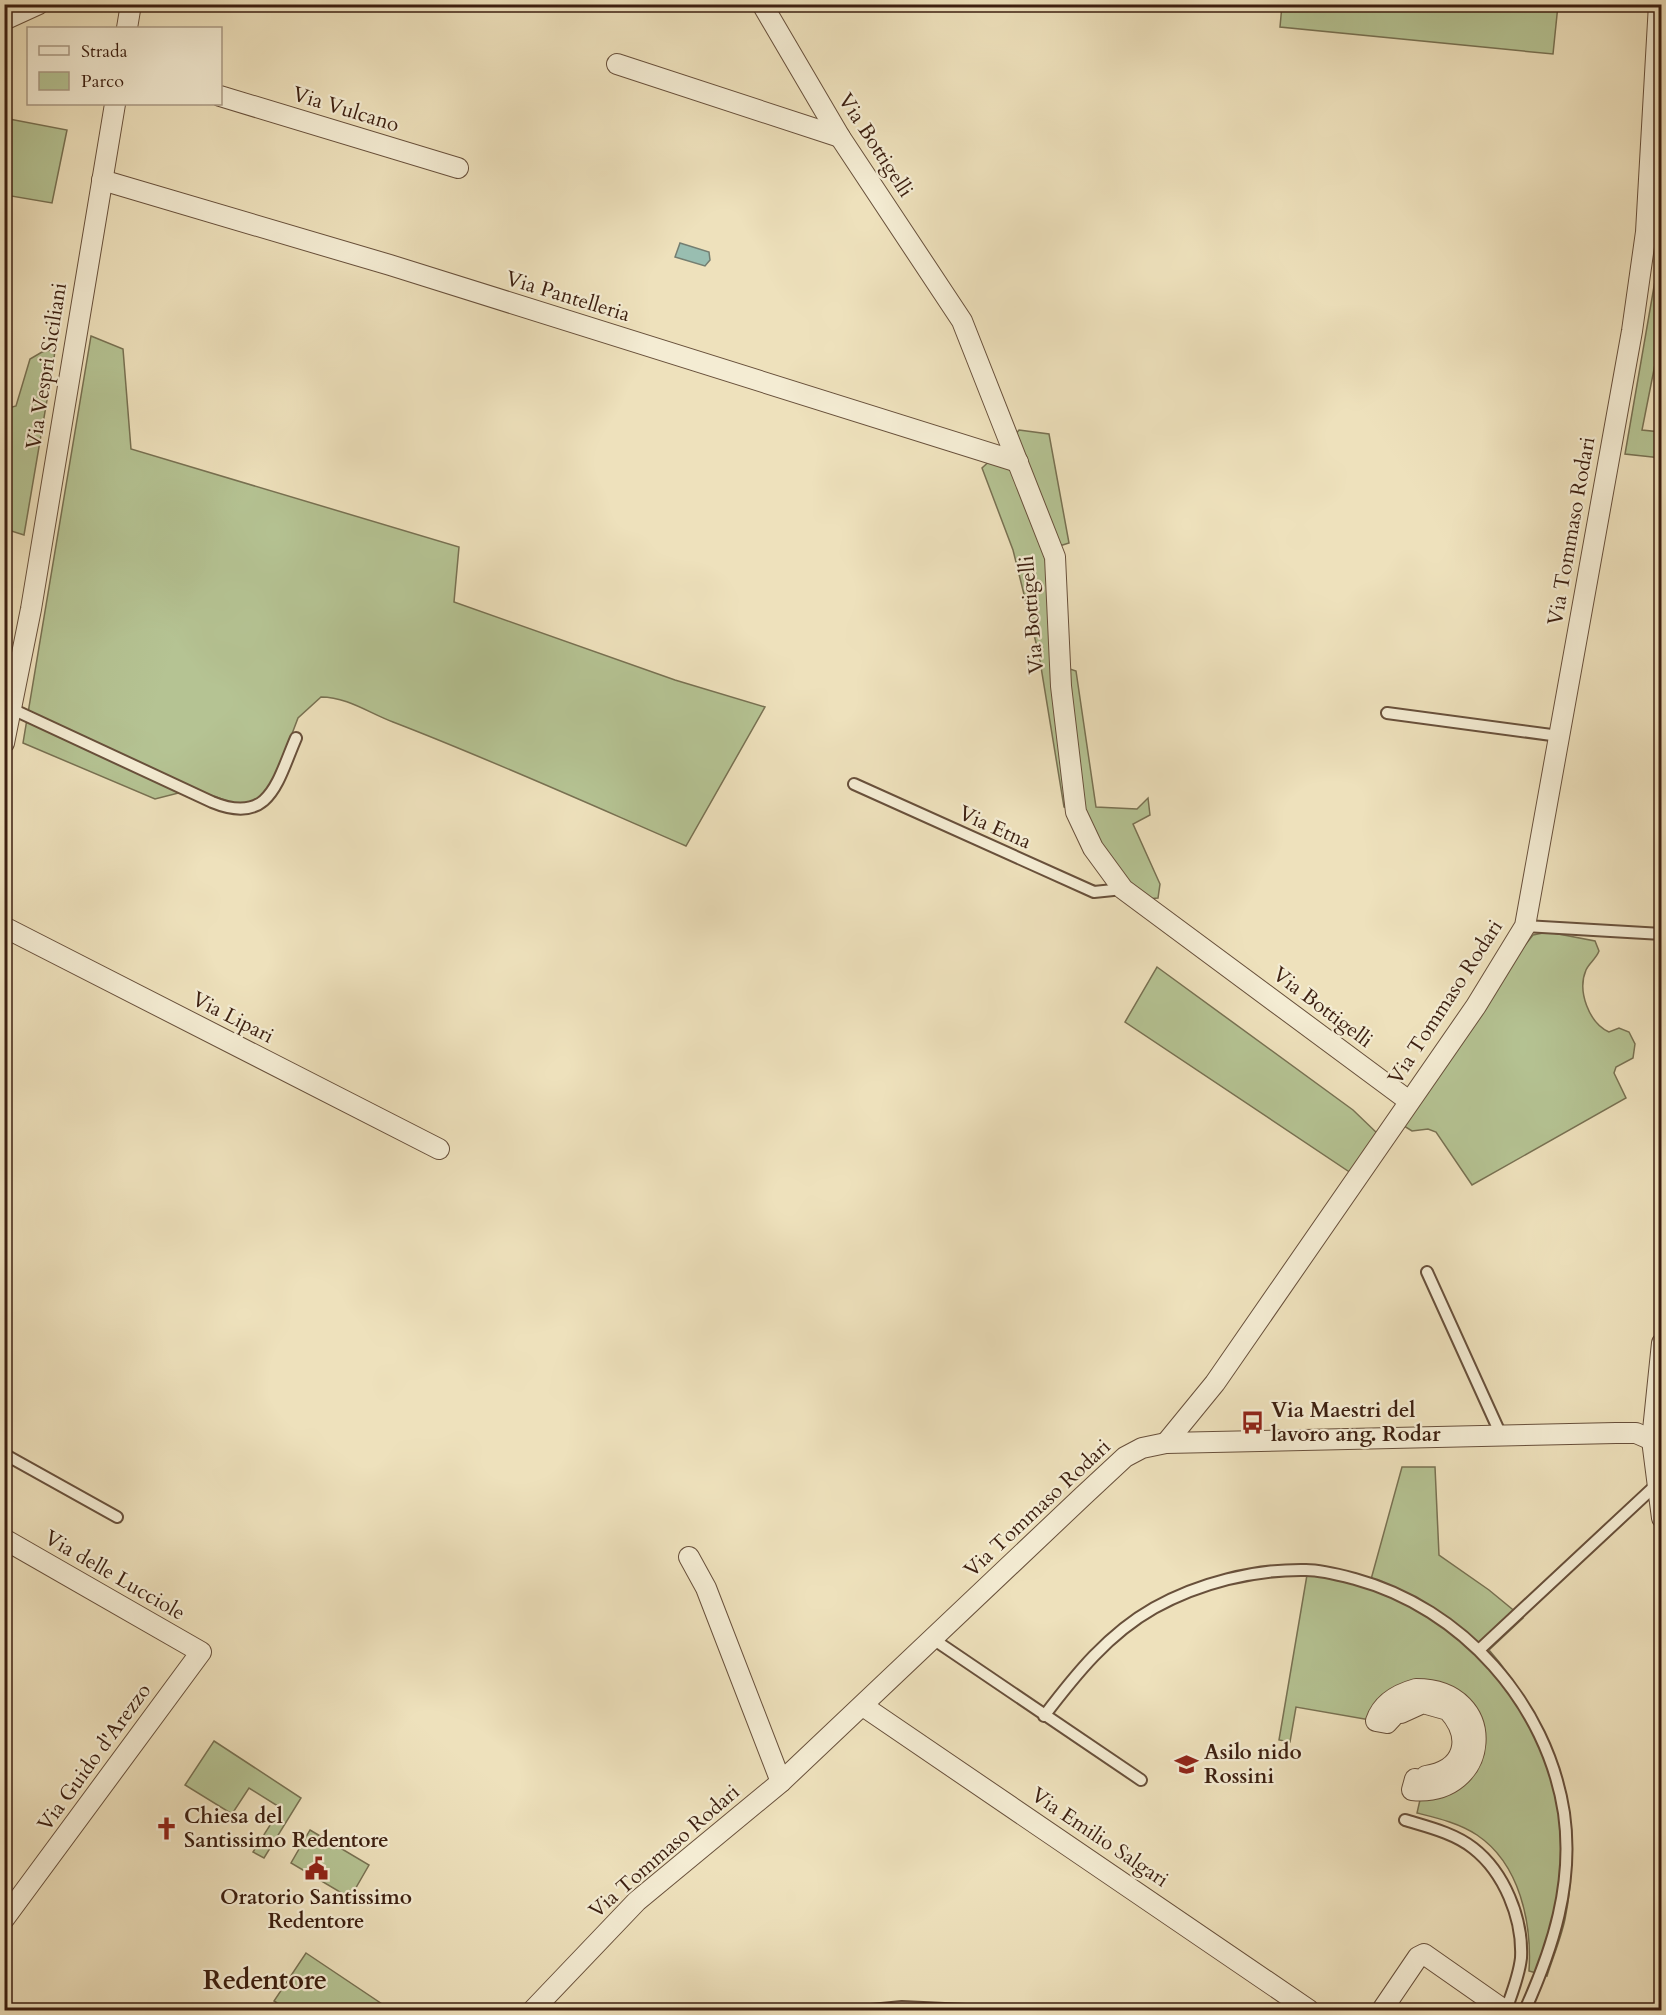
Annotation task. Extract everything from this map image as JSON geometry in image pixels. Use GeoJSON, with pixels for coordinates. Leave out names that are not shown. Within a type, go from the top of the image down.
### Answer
{"type":"FeatureCollection","features":[{"type":"Feature","properties":{"kind":"street"},"geometry":{"type":"LineString","coordinates":[[4,20],[39,4]]}},
{"type":"Feature","properties":{"kind":"street"},"geometry":{"type":"LineString","coordinates":[[127,27],[131,4]]}},
{"type":"Feature","properties":{"kind":"street","name":"Via Bottigelli"},"geometry":{"type":"LineString","coordinates":[[762,4],[840,137],[962,321],[1018,462],[1055,557],[1061,686],[1076,812],[1093,848],[1123,889],[1409,1101]]}},
{"type":"Feature","properties":{"kind":"street","name":"Via Tommaso Rodari"},"geometry":{"type":"LineString","coordinates":[[533,2010],[638,1901],[781,1782],[1125,1457],[1142,1448],[1166,1443],[1215,1383],[1476,1006],[1525,926],[1632,331],[1646,232],[1660,40],[1659,4]]}},
{"type":"Feature","properties":{"kind":"street"},"geometry":{"type":"LineString","coordinates":[[617,64],[840,137]]}},
{"type":"Feature","properties":{"kind":"street","name":"Via Vulcano"},"geometry":{"type":"LineString","coordinates":[[222,97],[458,168]]}},
{"type":"Feature","properties":{"kind":"street","name":"Via Vespri Siciliani"},"geometry":{"type":"LineString","coordinates":[[4,743],[12,709],[115,105]]}},
{"type":"Feature","properties":{"kind":"street","name":"Via Pantelleria"},"geometry":{"type":"LineString","coordinates":[[102,180],[390,265],[1018,462]]}},
{"type":"Feature","properties":{"kind":"street","name":"Via Lipari"},"geometry":{"type":"LineString","coordinates":[[4,927],[439,1149]]}},
{"type":"Feature","properties":{"kind":"street"},"geometry":{"type":"LineString","coordinates":[[1662,1343],[1656,1485],[1662,1518]]}},
{"type":"Feature","properties":{"kind":"street"},"geometry":{"type":"LineString","coordinates":[[1166,1443],[1636,1433],[1657,1444]]}},
{"type":"Feature","properties":{"kind":"street","name":"Via delle Lucciole"},"geometry":{"type":"LineString","coordinates":[[4,1539],[201,1652]]}},
{"type":"Feature","properties":{"kind":"street"},"geometry":{"type":"LineString","coordinates":[[689,1557],[706,1587],[781,1782]]}},
{"type":"Feature","properties":{"kind":"street","name":"Via Guido d'Arezzo"},"geometry":{"type":"LineString","coordinates":[[4,1919],[201,1652]]}},
{"type":"Feature","properties":{"kind":"street"},"geometry":{"type":"LineString","coordinates":[[1416,1689],[1440,1691],[1464,1705],[1471,1717],[1476,1746],[1468,1767],[1448,1785],[1435,1791],[1412,1790],[1414,1779],[1424,1781],[1426,1776],[1442,1772],[1453,1765],[1463,1743],[1462,1729],[1448,1710],[1435,1705],[1423,1703],[1401,1713],[1398,1711],[1387,1723],[1376,1721],[1379,1713],[1395,1697],[1416,1689]]}},
{"type":"Feature","properties":{"kind":"street","name":"Via Emilio Salgari"},"geometry":{"type":"LineString","coordinates":[[863,1706],[1309,2010]]}},
{"type":"Feature","properties":{"kind":"street"},"geometry":{"type":"LineString","coordinates":[[1382,2010],[1418,1957],[1424,1954],[1505,2010]]}},
{"type":"Feature","properties":{"kind":"lane"},"geometry":{"type":"LineString","coordinates":[[12,709],[212,802],[236,810],[250,809],[264,802],[278,781],[296,738]]}},
{"type":"Feature","properties":{"kind":"lane"},"geometry":{"type":"LineString","coordinates":[[1387,712],[1559,736]]}},
{"type":"Feature","properties":{"kind":"lane","name":"Via Etna"},"geometry":{"type":"LineString","coordinates":[[854,784],[1094,892],[1123,889]]}},
{"type":"Feature","properties":{"kind":"lane"},"geometry":{"type":"LineString","coordinates":[[1525,926],[1662,933]]}},
{"type":"Feature","properties":{"kind":"lane"},"geometry":{"type":"LineString","coordinates":[[1427,1272],[1501,1435]]}},
{"type":"Feature","properties":{"kind":"lane"},"geometry":{"type":"LineString","coordinates":[[4,1454],[117,1517]]}},
{"type":"Feature","properties":{"kind":"lane"},"geometry":{"type":"LineString","coordinates":[[1480,1649],[1656,1485]]}},
{"type":"Feature","properties":{"kind":"lane"},"geometry":{"type":"LineString","coordinates":[[1044,1716],[1083,1666],[1104,1644],[1151,1609],[1205,1587],[1256,1574],[1308,1569],[1373,1584],[1405,1597],[1480,1649],[1503,1676],[1543,1742],[1556,1778],[1564,1814],[1566,1854],[1559,1923],[1525,2010]]}},
{"type":"Feature","properties":{"kind":"lane"},"geometry":{"type":"LineString","coordinates":[[933,1639],[1141,1780]]}},
{"type":"Feature","properties":{"kind":"lane"},"geometry":{"type":"LineString","coordinates":[[1405,1820],[1451,1835],[1472,1847],[1488,1862],[1500,1878],[1512,1902],[1521,1939],[1518,1973],[1505,2010]]}},
{"type":"Feature","properties":{"kind":"lane"},"geometry":{"type":"LineString","coordinates":[[871,2010],[902,2007],[966,2010]]}},
{"type":"Feature","properties":{"kind":"green space"},"geometry":{"type":"Polygon","coordinates":[[[1282,4],[1558,5],[1553,54],[1280,27],[1282,4]]]}},
{"type":"Feature","properties":{"kind":"green space"},"geometry":{"type":"Polygon","coordinates":[[[4,118],[67,130],[52,203],[5,195],[9,157],[5,156],[4,118]]]}},
{"type":"Feature","properties":{"kind":"green space"},"geometry":{"type":"Polygon","coordinates":[[[1661,246],[1661,344],[1659,344],[1642,430],[1661,432],[1661,458],[1625,454],[1661,246]]]}},
{"type":"Feature","properties":{"kind":"green space"},"geometry":{"type":"Polygon","coordinates":[[[91,336],[123,349],[131,449],[459,547],[454,602],[675,680],[765,707],[686,846],[540,782],[349,703],[331,698],[321,697],[298,718],[276,776],[263,797],[241,806],[194,789],[155,799],[23,743],[91,336]]]}},
{"type":"Feature","properties":{"kind":"green space"},"geometry":{"type":"Polygon","coordinates":[[[55,349],[24,535],[8,530],[4,513],[5,409],[16,406],[30,359],[42,352],[55,349]]]}},
{"type":"Feature","properties":{"kind":"green space"},"geometry":{"type":"Polygon","coordinates":[[[1019,430],[1049,434],[1069,543],[1053,548],[1011,440],[1019,430]]]}},
{"type":"Feature","properties":{"kind":"green space"},"geometry":{"type":"Polygon","coordinates":[[[994,457],[1017,464],[1052,559],[1076,812],[1064,807],[1039,655],[1013,550],[982,468],[994,457]]]}},
{"type":"Feature","properties":{"kind":"green space"},"geometry":{"type":"Polygon","coordinates":[[[1067,668],[1076,671],[1096,807],[1137,809],[1148,798],[1150,815],[1133,824],[1160,884],[1158,898],[1147,899],[1133,893],[1098,845],[1082,810],[1067,668]]]}},
{"type":"Feature","properties":{"kind":"green space"},"geometry":{"type":"Polygon","coordinates":[[[1548,932],[1595,941],[1599,951],[1586,970],[1584,996],[1591,1014],[1602,1028],[1609,1032],[1619,1028],[1629,1032],[1635,1044],[1633,1058],[1616,1067],[1614,1073],[1626,1098],[1472,1185],[1436,1132],[1428,1129],[1412,1131],[1404,1126],[1521,950],[1533,935],[1548,932]]]}},
{"type":"Feature","properties":{"kind":"green space"},"geometry":{"type":"Polygon","coordinates":[[[1157,967],[1353,1110],[1378,1134],[1351,1173],[1125,1022],[1157,967]]]}},
{"type":"Feature","properties":{"kind":"green space"},"geometry":{"type":"Polygon","coordinates":[[[1402,1467],[1435,1467],[1439,1555],[1489,1590],[1523,1618],[1489,1650],[1531,1709],[1558,1776],[1567,1811],[1571,1847],[1570,1883],[1565,1919],[1547,1976],[1529,1971],[1525,1915],[1513,1878],[1504,1862],[1492,1847],[1463,1827],[1417,1813],[1422,1791],[1448,1785],[1464,1705],[1376,1721],[1296,1707],[1290,1742],[1279,1740],[1308,1569],[1370,1583],[1402,1467]]]}},
{"type":"Feature","properties":{"kind":"green space"},"geometry":{"type":"Polygon","coordinates":[[[214,1741],[301,1798],[264,1858],[253,1852],[281,1808],[249,1788],[232,1814],[185,1785],[214,1741]]]}},
{"type":"Feature","properties":{"kind":"green space"},"geometry":{"type":"Polygon","coordinates":[[[310,1830],[369,1865],[350,1898],[291,1863],[310,1830]]]}},
{"type":"Feature","properties":{"kind":"green space"},"geometry":{"type":"Polygon","coordinates":[[[306,1953],[391,2010],[288,2010],[274,2001],[306,1953]]]}},
{"type":"Feature","properties":{"kind":"water"},"geometry":{"type":"Polygon","coordinates":[[[680,243],[709,252],[710,260],[705,266],[675,257],[680,243]]]}},
{"type":"Feature","properties":{"kind":"place","name":"Via Maestri del lavoro ang. Rodar"},"geometry":{"type":"Point","coordinates":[1253,1422]}},
{"type":"Feature","properties":{"kind":"place","name":"Asilo nido Rossini"},"geometry":{"type":"Point","coordinates":[1186,1764]}},
{"type":"Feature","properties":{"kind":"place","name":"Chiesa del Santissimo Redentore"},"geometry":{"type":"Point","coordinates":[166,1828]}},
{"type":"Feature","properties":{"kind":"place","name":"Oratorio Santissimo Redentore"},"geometry":{"type":"Point","coordinates":[316,1869]}},
{"type":"Feature","properties":{"kind":"district","name":"Redentore"},"geometry":{"type":"Point","coordinates":[265,1980]}}]}
